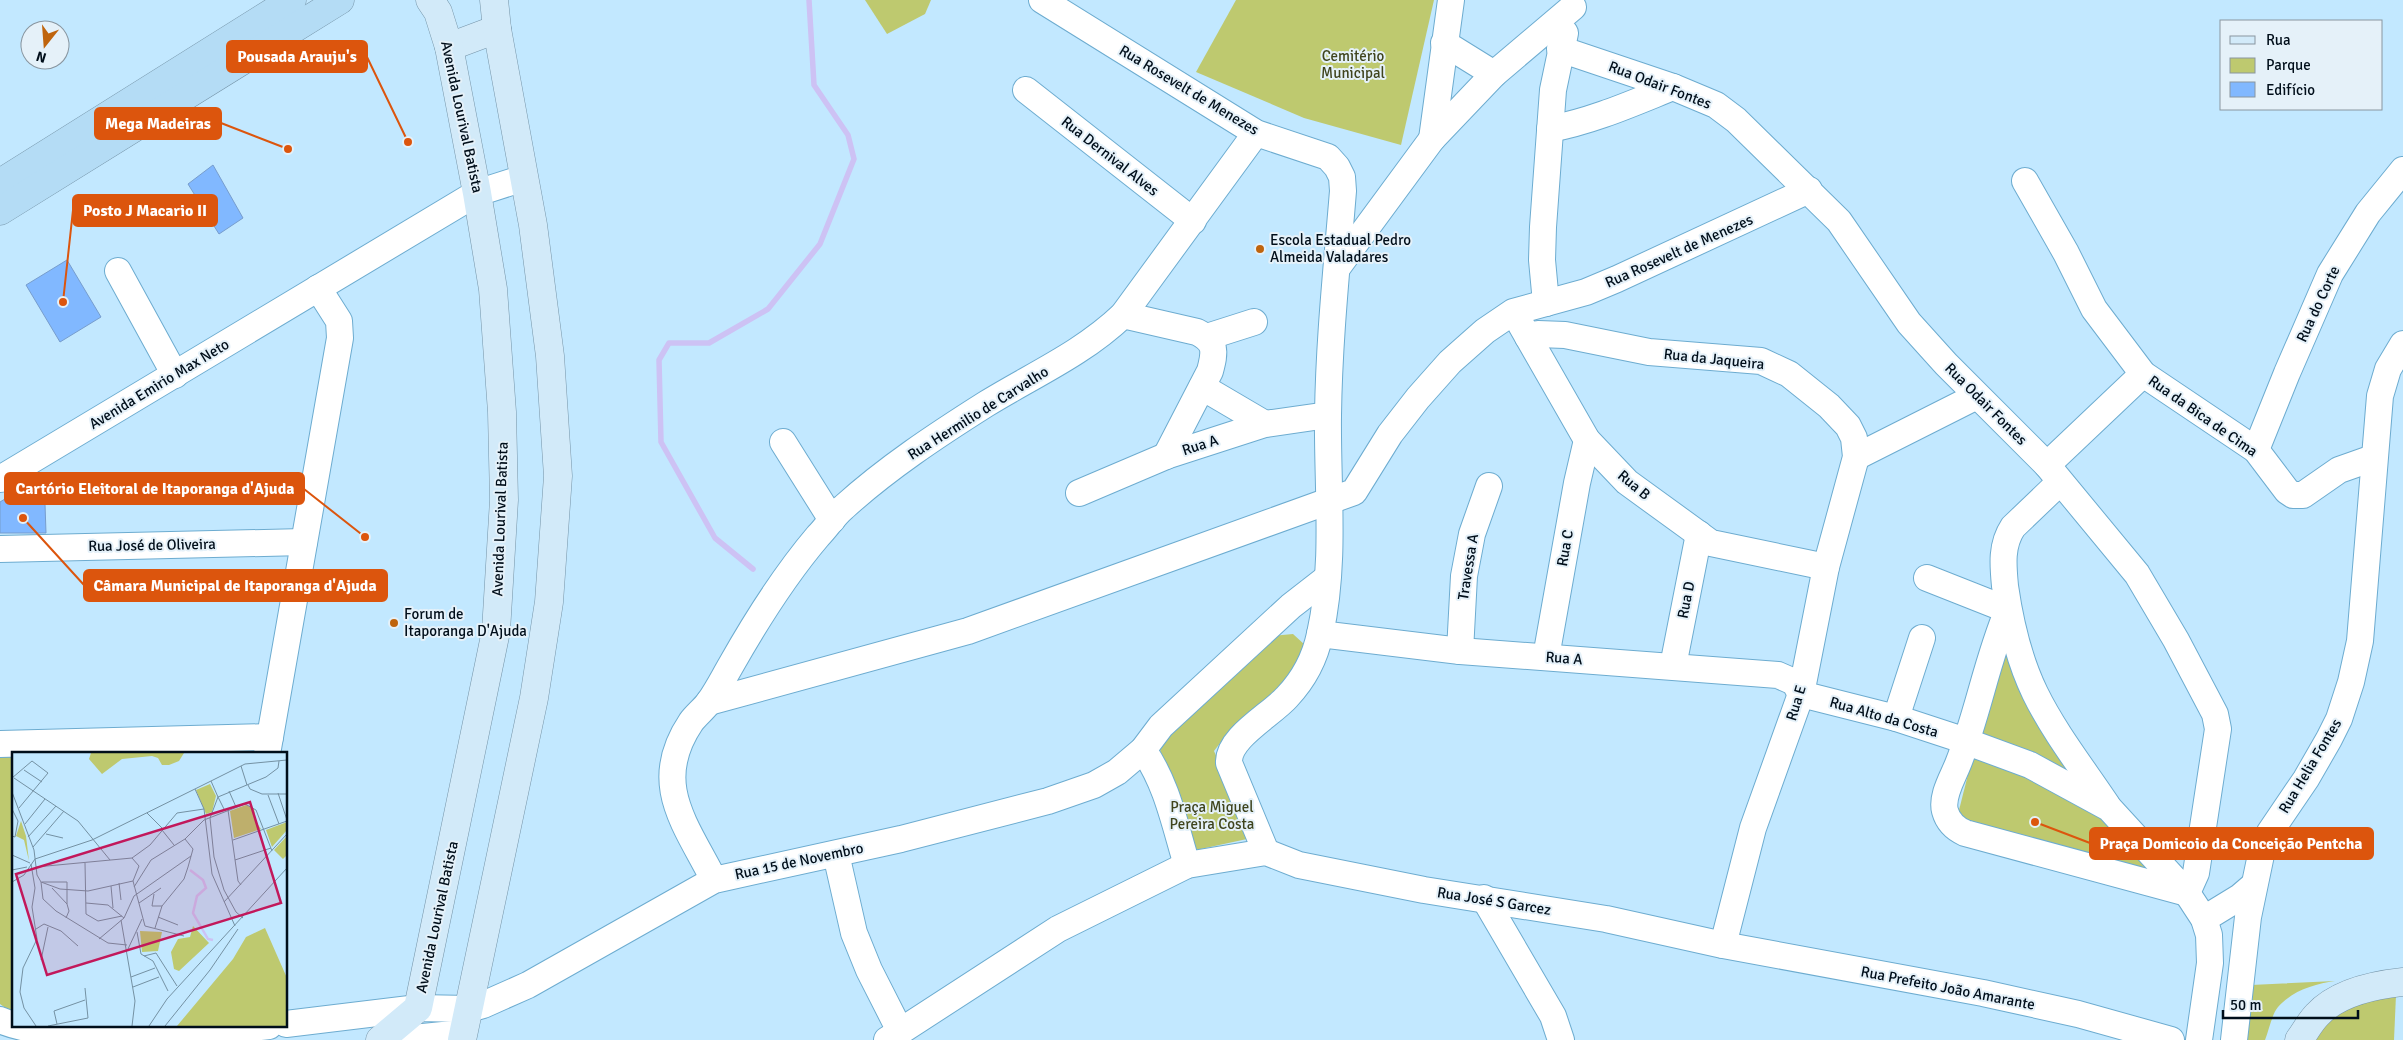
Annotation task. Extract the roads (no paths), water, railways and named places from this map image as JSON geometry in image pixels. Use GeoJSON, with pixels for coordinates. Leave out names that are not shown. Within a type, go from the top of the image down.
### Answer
{"type":"FeatureCollection","features":[{"type":"Feature","properties":{"kind":"highway"},"geometry":{"type":"LineString","coordinates":[[0,183],[292,0]]}},
{"type":"Feature","properties":{"kind":"highway"},"geometry":{"type":"LineString","coordinates":[[0,210],[340,0]]}},
{"type":"Feature","properties":{"kind":"main road","name":"Avenida Lourival Batista"},"geometry":{"type":"LineString","coordinates":[[418,1008],[496,630],[504,500],[502,412],[493,289],[449,47],[438,12],[430,0]]}},
{"type":"Feature","properties":{"kind":"main road"},"geometry":{"type":"LineString","coordinates":[[465,1027],[534,698],[549,602],[558,476],[550,356],[524,178],[497,29],[494,0]]}},
{"type":"Feature","properties":{"kind":"main road"},"geometry":{"type":"LineString","coordinates":[[449,47],[497,29]]}},
{"type":"Feature","properties":{"kind":"main road"},"geometry":{"type":"LineString","coordinates":[[2299,1040],[2316,1016],[2328,1005],[2365,989],[2403,982]]}},
{"type":"Feature","properties":{"kind":"main road"},"geometry":{"type":"LineString","coordinates":[[380,1040],[418,1008]]}},
{"type":"Feature","properties":{"kind":"street","name":"Rua Rosevelt de Menezes"},"geometry":{"type":"LineString","coordinates":[[1042,0],[1256,133],[1328,157],[1337,166],[1342,177],[1343,191],[1336,268],[1328,415],[1331,500],[1327,578]]}},
{"type":"Feature","properties":{"kind":"street"},"geometry":{"type":"LineString","coordinates":[[1432,139],[1450,0]]}},
{"type":"Feature","properties":{"kind":"street"},"geometry":{"type":"LineString","coordinates":[[1546,303],[1542,260],[1550,129],[1560,49],[1574,3]]}},
{"type":"Feature","properties":{"kind":"street"},"geometry":{"type":"LineString","coordinates":[[1336,268],[1432,139],[1494,74],[1574,3]]}},
{"type":"Feature","properties":{"kind":"street"},"geometry":{"type":"LineString","coordinates":[[1444,43],[1494,74]]}},
{"type":"Feature","properties":{"kind":"street","name":"Rua Odair Fontes"},"geometry":{"type":"LineString","coordinates":[[1560,49],[1673,87],[1716,106],[1736,120],[1840,221],[1909,322],[1977,396],[2053,473],[2137,574],[2176,640],[2215,714],[2217,741],[2206,797],[2196,873],[2187,893]]}},
{"type":"Feature","properties":{"kind":"street"},"geometry":{"type":"LineString","coordinates":[[1550,129],[1608,114],[1673,87]]}},
{"type":"Feature","properties":{"kind":"street","name":"Rua Dernival Alves"},"geometry":{"type":"LineString","coordinates":[[1026,90],[1194,221]]}},
{"type":"Feature","properties":{"kind":"street","name":"Rua Hermilio de Carvalho"},"geometry":{"type":"LineString","coordinates":[[714,880],[676,804],[672,790],[672,766],[676,747],[692,720],[709,702],[764,608],[801,557],[843,508],[919,448],[988,403],[1077,352],[1104,334],[1123,315],[1194,221],[1256,133]]}},
{"type":"Feature","properties":{"kind":"street","name":"Rua do Corte"},"geometry":{"type":"LineString","coordinates":[[2256,450],[2287,372],[2330,274],[2368,213],[2403,170]]}},
{"type":"Feature","properties":{"kind":"street","name":"Avenida Emirio Max Neto"},"geometry":{"type":"LineString","coordinates":[[0,479],[477,193],[524,178]]}},
{"type":"Feature","properties":{"kind":"street","name":"Rua da Bica de Cima"},"geometry":{"type":"LineString","coordinates":[[2025,181],[2094,309],[2143,374],[2256,450],[2287,491],[2297,496],[2303,495],[2339,470],[2373,458]]}},
{"type":"Feature","properties":{"kind":"street","name":"Rua Rosevelt de Menezes"},"geometry":{"type":"LineString","coordinates":[[1331,500],[1354,492],[1390,434],[1418,398],[1450,362],[1485,332],[1513,312],[1586,292],[1809,190]]}},
{"type":"Feature","properties":{"kind":"street"},"geometry":{"type":"LineString","coordinates":[[118,271],[175,374]]}},
{"type":"Feature","properties":{"kind":"street"},"geometry":{"type":"LineString","coordinates":[[0,744],[268,745],[340,338],[338,321],[318,288]]}},
{"type":"Feature","properties":{"kind":"street","name":"Rua B"},"geometry":{"type":"LineString","coordinates":[[1513,312],[1587,440],[1626,482],[1711,543],[1826,567]]}},
{"type":"Feature","properties":{"kind":"street"},"geometry":{"type":"LineString","coordinates":[[1123,315],[1197,332],[1207,337],[1213,346],[1210,371],[1166,456]]}},
{"type":"Feature","properties":{"kind":"street"},"geometry":{"type":"LineString","coordinates":[[1207,337],[1254,322]]}},
{"type":"Feature","properties":{"kind":"street","name":"Rua da Jaqueira"},"geometry":{"type":"LineString","coordinates":[[1528,337],[1538,334],[1565,335],[1649,352],[1761,360],[1789,374],[1829,406],[1848,426],[1854,438],[1856,457]]}},
{"type":"Feature","properties":{"kind":"street","name":"Rua Helia Fontes"},"geometry":{"type":"LineString","coordinates":[[2234,1040],[2254,885],[2262,850],[2270,832],[2311,771],[2339,719],[2346,700],[2360,640],[2373,458],[2383,384],[2388,369],[2403,344]]}},
{"type":"Feature","properties":{"kind":"street"},"geometry":{"type":"LineString","coordinates":[[2143,374],[2053,473],[2013,527],[2004,545],[2004,569],[2008,610],[2023,664],[2034,691],[2109,808],[2187,893],[2204,919],[2210,934],[2210,963],[2199,1040]]}},
{"type":"Feature","properties":{"kind":"street"},"geometry":{"type":"LineString","coordinates":[[1202,387],[1265,424]]}},
{"type":"Feature","properties":{"kind":"street"},"geometry":{"type":"LineString","coordinates":[[1856,457],[1977,396]]}},
{"type":"Feature","properties":{"kind":"street","name":"Rua A"},"geometry":{"type":"LineString","coordinates":[[1079,493],[1166,456],[1265,424],[1328,415]]}},
{"type":"Feature","properties":{"kind":"street","name":"Rua C"},"geometry":{"type":"LineString","coordinates":[[1546,657],[1577,483],[1587,440]]}},
{"type":"Feature","properties":{"kind":"street"},"geometry":{"type":"LineString","coordinates":[[783,442],[832,520]]}},
{"type":"Feature","properties":{"kind":"street","name":"Rua E"},"geometry":{"type":"LineString","coordinates":[[1723,945],[1753,828],[1800,694],[1826,567],[1856,457]]}},
{"type":"Feature","properties":{"kind":"street","name":"Travessa A"},"geometry":{"type":"LineString","coordinates":[[1460,651],[1464,576],[1472,534],[1489,486]]}},
{"type":"Feature","properties":{"kind":"street"},"geometry":{"type":"LineString","coordinates":[[709,702],[968,631],[1331,500]]}},
{"type":"Feature","properties":{"kind":"street","name":"Rua D"},"geometry":{"type":"LineString","coordinates":[[1673,666],[1699,534]]}},
{"type":"Feature","properties":{"kind":"street","name":"Rua José de Oliveira"},"geometry":{"type":"LineString","coordinates":[[0,549],[304,542]]}},
{"type":"Feature","properties":{"kind":"street"},"geometry":{"type":"LineString","coordinates":[[836,854],[854,933],[893,1037],[1058,928],[1187,865],[1266,852],[1229,763],[1228,756],[1236,742],[1286,698],[1312,662],[1320,634],[1327,578]]}},
{"type":"Feature","properties":{"kind":"street"},"geometry":{"type":"LineString","coordinates":[[1187,865],[1167,798],[1153,764],[1143,750],[1161,726],[1291,606],[1327,578]]}},
{"type":"Feature","properties":{"kind":"street"},"geometry":{"type":"LineString","coordinates":[[1927,578],[2008,610]]}},
{"type":"Feature","properties":{"kind":"street"},"geometry":{"type":"LineString","coordinates":[[2008,610],[1967,742],[1945,800],[1945,811],[1957,829],[2187,893]]}},
{"type":"Feature","properties":{"kind":"street","name":"Rua A"},"geometry":{"type":"LineString","coordinates":[[1320,634],[1460,651],[1778,675],[1794,682],[1800,694]]}},
{"type":"Feature","properties":{"kind":"street"},"geometry":{"type":"LineString","coordinates":[[1896,718],[1922,638]]}},
{"type":"Feature","properties":{"kind":"street","name":"Rua Alto da Costa"},"geometry":{"type":"LineString","coordinates":[[1800,694],[1896,718],[2030,765],[2109,808]]}},
{"type":"Feature","properties":{"kind":"street","name":"Rua 15 de Novembro"},"geometry":{"type":"LineString","coordinates":[[465,1027],[501,999],[714,880],[836,854],[1048,800],[1094,786],[1117,772],[1143,750]]}},
{"type":"Feature","properties":{"kind":"street","name":"Rua José S Garcez"},"geometry":{"type":"LineString","coordinates":[[1266,852],[1300,864],[1358,877],[1424,890],[1484,898],[1606,919],[1723,945]]}},
{"type":"Feature","properties":{"kind":"street"},"geometry":{"type":"LineString","coordinates":[[2204,919],[2240,897],[2254,885]]}},
{"type":"Feature","properties":{"kind":"street"},"geometry":{"type":"LineString","coordinates":[[1484,898],[1554,1016],[1561,1040]]}},
{"type":"Feature","properties":{"kind":"street","name":"Rua Prefeito João Amarante"},"geometry":{"type":"LineString","coordinates":[[1723,945],[1983,993],[2078,1014],[2171,1040]]}},
{"type":"Feature","properties":{"kind":"street"},"geometry":{"type":"LineString","coordinates":[[288,1027],[418,1008],[465,1027]]}},
{"type":"Feature","properties":{"kind":"street"},"geometry":{"type":"LineString","coordinates":[[0,1020],[12,1025]]}},
{"type":"Feature","properties":{"kind":"street"},"geometry":{"type":"LineString","coordinates":[[394,1040],[465,1027]]}},
{"type":"Feature","properties":{"kind":"street"},"geometry":{"type":"LineString","coordinates":[[18,1028],[47,1033],[142,1037],[228,1028],[271,1029]]}},
{"type":"Feature","properties":{"kind":"waterway"},"geometry":{"type":"LineString","coordinates":[[753,569],[715,538],[661,442],[659,360],[669,343],[709,343],[768,309],[820,244],[854,159],[848,135],[814,85],[809,0]]}},
{"type":"Feature","properties":{"kind":"place","name":"Pousada Arauju's"},"geometry":{"type":"Point","coordinates":[408,142]}},
{"type":"Feature","properties":{"kind":"place","name":"Mega Madeiras"},"geometry":{"type":"Point","coordinates":[288,149]}},
{"type":"Feature","properties":{"kind":"place","name":"Escola Estadual Pedro Almeida Valadares"},"geometry":{"type":"Point","coordinates":[1260,249]}},
{"type":"Feature","properties":{"kind":"place","name":"Posto J Macario II"},"geometry":{"type":"Point","coordinates":[63,302]}},
{"type":"Feature","properties":{"kind":"place","name":"Câmara Municipal de Itaporanga d'Ajuda"},"geometry":{"type":"Point","coordinates":[23,518]}},
{"type":"Feature","properties":{"kind":"place","name":"Cartório Eleitoral de Itaporanga d'Ajuda"},"geometry":{"type":"Point","coordinates":[365,537]}},
{"type":"Feature","properties":{"kind":"place","name":"Forum de Itaporanga D'Ajuda"},"geometry":{"type":"Point","coordinates":[394,623]}},
{"type":"Feature","properties":{"kind":"place","name":"Praça Domicoio da Conceição Pentcha"},"geometry":{"type":"Point","coordinates":[2035,822]}},
{"type":"Feature","properties":{"kind":"park label","name":"Cemitério Municipal"},"geometry":{"type":"Point","coordinates":[1353,64]}},
{"type":"Feature","properties":{"kind":"park label","name":"Praça Miguel Pereira Costa"},"geometry":{"type":"Point","coordinates":[1212,816]}}]}
